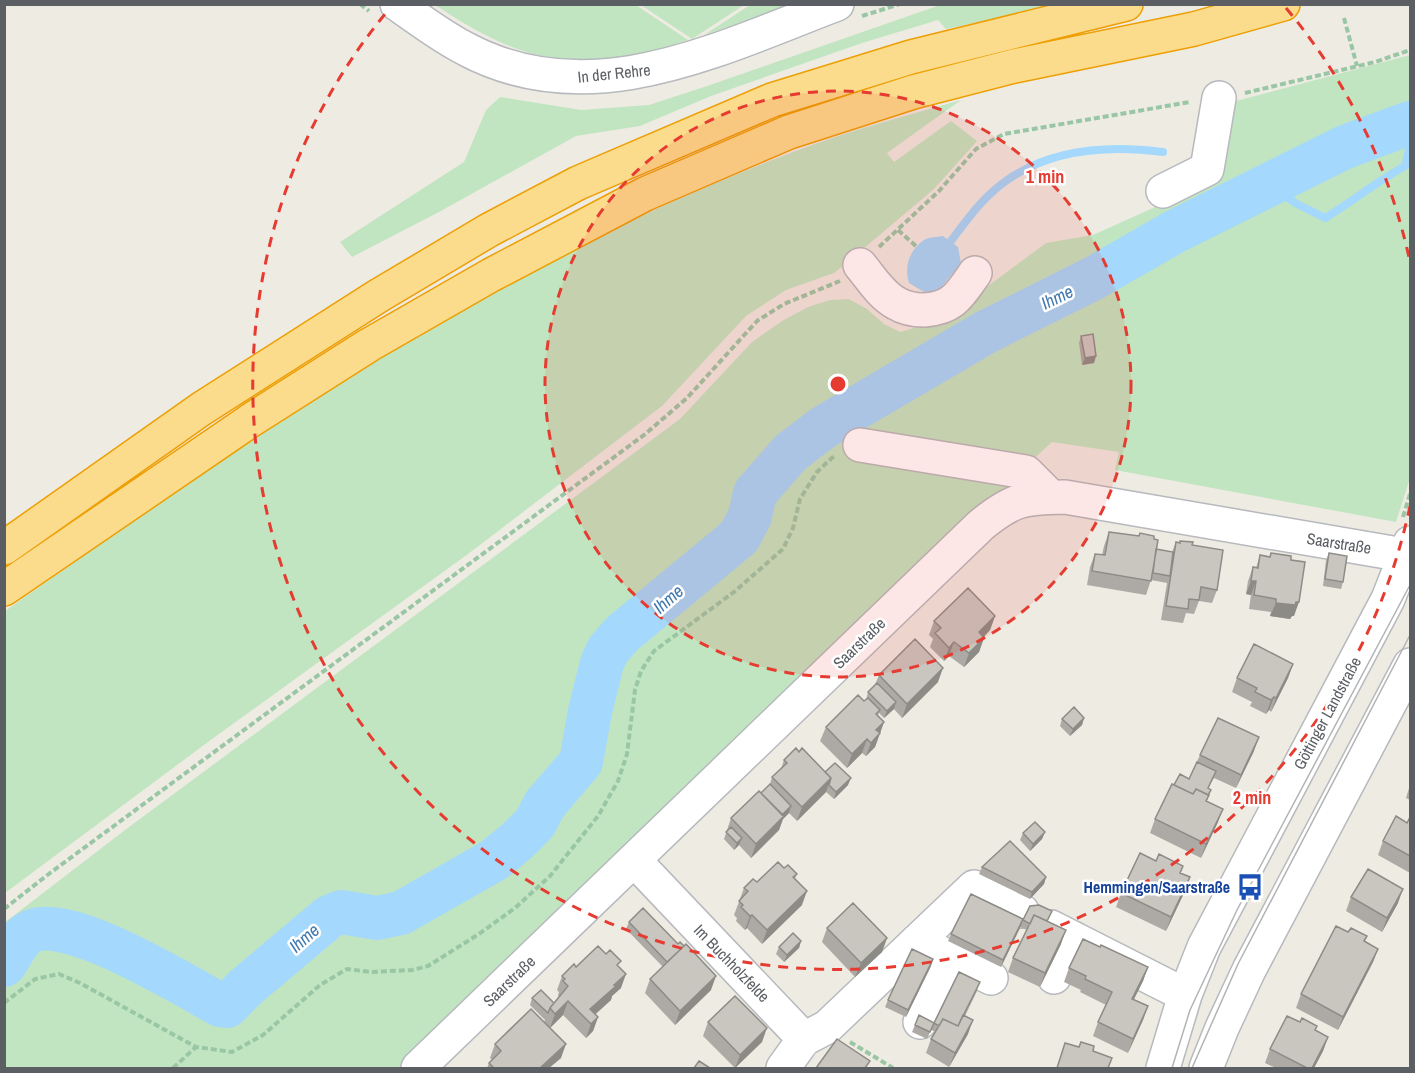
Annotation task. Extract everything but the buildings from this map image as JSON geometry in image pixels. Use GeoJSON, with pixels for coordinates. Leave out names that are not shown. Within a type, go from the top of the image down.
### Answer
{"type":"FeatureCollection","features":[{"type":"Feature","properties":{"kind":"highway"},"geometry":{"type":"LineString","coordinates":[[4,548],[201,410],[378,296],[489,230],[578,183],[772,100],[910,57],[1126,4]]}},
{"type":"Feature","properties":{"kind":"highway"},"geometry":{"type":"LineString","coordinates":[[4,589],[250,420],[369,345],[491,274],[645,194],[789,132],[913,92],[1014,66],[1194,29],[1283,4]]}},
{"type":"Feature","properties":{"kind":"street","name":"In der Rehre"},"geometry":{"type":"LineString","coordinates":[[397,4],[466,50],[503,65],[547,76],[581,78],[624,75],[678,64],[837,4]]}},
{"type":"Feature","properties":{"kind":"street"},"geometry":{"type":"LineString","coordinates":[[1163,191],[1207,169],[1219,98]]}},
{"type":"Feature","properties":{"kind":"street"},"geometry":{"type":"LineString","coordinates":[[861,265],[883,293],[896,304],[917,310],[941,309],[960,294],[975,273]]}},
{"type":"Feature","properties":{"kind":"street"},"geometry":{"type":"LineString","coordinates":[[860,445],[1026,472],[1051,498]]}},
{"type":"Feature","properties":{"kind":"street","name":"Saarstraße"},"geometry":{"type":"LineString","coordinates":[[418,1068],[981,525],[1003,508],[1030,498],[1065,497],[1409,552]]}},
{"type":"Feature","properties":{"kind":"street","name":"Göttinger Landstraße"},"geometry":{"type":"LineString","coordinates":[[1163,1068],[1185,995],[1204,947],[1388,598],[1409,552]]}},
{"type":"Feature","properties":{"kind":"street"},"geometry":{"type":"LineString","coordinates":[[1206,1068],[1250,970],[1410,665]]}},
{"type":"Feature","properties":{"kind":"street","name":"Im Buchholzfelde"},"geometry":{"type":"LineString","coordinates":[[634,860],[815,1033]]}},
{"type":"Feature","properties":{"kind":"street"},"geometry":{"type":"LineString","coordinates":[[783,1068],[815,1033],[974,887],[1022,911]]}},
{"type":"Feature","properties":{"kind":"street"},"geometry":{"type":"LineString","coordinates":[[1054,977],[1062,933],[1185,995]]}},
{"type":"Feature","properties":{"kind":"street"},"geometry":{"type":"LineString","coordinates":[[917,941],[991,978]]}},
{"type":"Feature","properties":{"kind":"street"},"geometry":{"type":"LineString","coordinates":[[920,1022],[952,958]]}},
{"type":"Feature","properties":{"kind":"path"},"geometry":{"type":"LineString","coordinates":[[1344,18],[1357,66]]}},
{"type":"Feature","properties":{"kind":"path"},"geometry":{"type":"LineString","coordinates":[[4,909],[644,435],[687,398],[757,321],[784,304],[847,278],[939,191],[976,149],[1004,134],[1249,93],[1410,50]]}},
{"type":"Feature","properties":{"kind":"path"},"geometry":{"type":"LineString","coordinates":[[898,230],[917,247]]}},
{"type":"Feature","properties":{"kind":"path"},"geometry":{"type":"LineString","coordinates":[[4,1003],[35,979],[59,974],[80,983],[196,1047],[232,1052],[263,1035],[320,985],[348,969],[371,972],[412,970],[428,966],[479,934],[515,908],[550,876],[598,816],[618,781],[627,754],[635,690],[641,671],[654,651],[734,592],[783,549],[793,528],[800,500],[818,472],[849,443],[860,445]]}},
{"type":"Feature","properties":{"kind":"path"},"geometry":{"type":"LineString","coordinates":[[815,1033],[893,1068]]}},
{"type":"Feature","properties":{"kind":"path"},"geometry":{"type":"LineString","coordinates":[[173,1068],[196,1047]]}},
{"type":"Feature","properties":{"kind":"green space"},"geometry":{"type":"Polygon","coordinates":[[[435,5],[636,5],[688,40],[626,57],[571,60],[547,57],[524,51],[481,33],[435,5]]]}},
{"type":"Feature","properties":{"kind":"green space"},"geometry":{"type":"Polygon","coordinates":[[[641,5],[744,5],[692,39],[641,5]]]}},
{"type":"Feature","properties":{"kind":"green space"},"geometry":{"type":"Polygon","coordinates":[[[750,5],[793,5],[704,35],[750,5]]]}},
{"type":"Feature","properties":{"kind":"green space"},"geometry":{"type":"Polygon","coordinates":[[[940,5],[1058,5],[946,29],[938,20],[862,43],[711,96],[640,126],[576,136],[352,257],[340,242],[464,162],[486,110],[500,97],[581,110],[649,105],[940,5]]]}},
{"type":"Feature","properties":{"kind":"green space"},"geometry":{"type":"Polygon","coordinates":[[[1410,55],[1410,117],[1399,119],[1343,142],[1172,226],[1092,273],[983,327],[903,375],[908,384],[989,337],[1094,287],[1182,238],[1348,153],[1410,131],[1410,478],[1396,522],[1115,470],[1119,452],[1052,442],[1028,464],[1012,491],[404,1068],[5,1068],[4,923],[125,830],[680,419],[752,342],[782,321],[808,307],[830,300],[849,299],[867,309],[884,324],[900,332],[942,320],[1046,243],[1093,235],[1193,190],[1236,101],[1410,55]]]}},
{"type":"Feature","properties":{"kind":"green space"},"geometry":{"type":"Polygon","coordinates":[[[961,100],[887,153],[894,162],[951,121],[977,141],[934,189],[843,266],[834,273],[786,290],[746,316],[662,406],[468,554],[212,739],[5,893],[5,611],[191,482],[335,386],[510,282],[649,212],[745,171],[835,137],[961,100]]]}},
{"type":"Feature","properties":{"kind":"water"},"geometry":{"type":"Polygon","coordinates":[[[943,236],[958,247],[961,263],[939,290],[924,292],[909,283],[907,271],[909,259],[924,240],[943,236]]]}},
{"type":"Feature","properties":{"kind":"waterway","name":"Ihme"},"geometry":{"type":"LineString","coordinates":[[4,965],[19,942],[30,932],[47,929],[70,932],[125,954],[220,1005],[227,1006],[247,986],[329,917],[341,912],[377,918],[401,913],[494,860],[535,823],[545,804],[581,762],[590,711],[602,663],[608,650],[622,634],[739,537],[750,516],[755,493],[791,452],[824,427],[986,332],[1094,278],[1174,232],[1345,147],[1410,123]]}},
{"type":"Feature","properties":{"kind":"waterway"},"geometry":{"type":"LineString","coordinates":[[1270,184],[1295,203],[1325,218],[1405,166],[1410,145]]}},
{"type":"Feature","properties":{"kind":"waterway"},"geometry":{"type":"LineString","coordinates":[[951,241],[989,195],[1007,180],[1027,168],[1071,154],[1094,150],[1163,152]]}},
{"type":"Feature","properties":{"kind":"tram line"},"geometry":{"type":"LineString","coordinates":[[1172,1068],[1190,1010],[1237,910],[1410,585]]}},
{"type":"Feature","properties":{"kind":"tram line"},"geometry":{"type":"LineString","coordinates":[[1192,1068],[1238,964],[1410,635]]}},
{"type":"Feature","properties":{"kind":"place","name":"Hemmingen/Saarstraße"},"geometry":{"type":"Point","coordinates":[1250,887]}}]}
